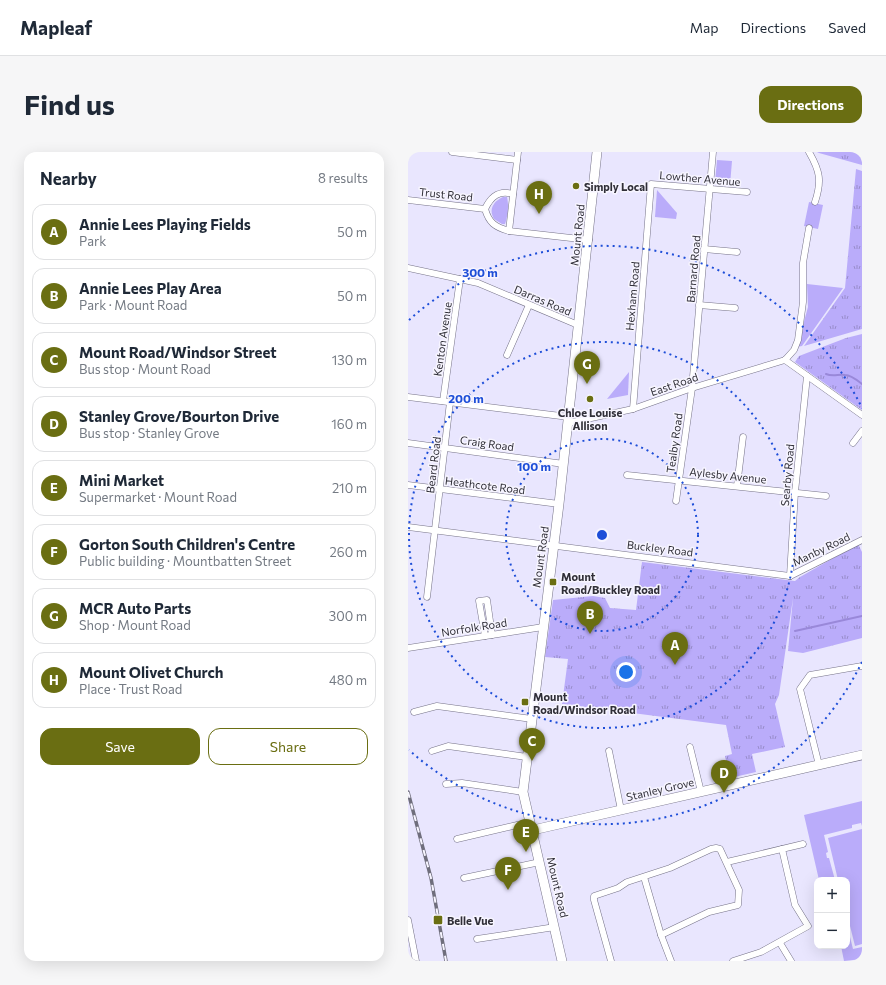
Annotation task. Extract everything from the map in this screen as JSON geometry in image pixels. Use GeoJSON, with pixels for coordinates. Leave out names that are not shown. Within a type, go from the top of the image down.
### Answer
{"type":"FeatureCollection","features":[{"type":"Feature","properties":{"kind":"main road","name":"Mount Road"},"geometry":{"type":"LineString","coordinates":[[562,961],[523,792],[564,464],[597,152]]}},
{"type":"Feature","properties":{"kind":"main road","name":"Stanley Grove"},"geometry":{"type":"LineString","coordinates":[[532,826],[621,810],[862,755]]}},
{"type":"Feature","properties":{"kind":"street"},"geometry":{"type":"LineString","coordinates":[[452,152],[517,160]]}},
{"type":"Feature","properties":{"kind":"street"},"geometry":{"type":"LineString","coordinates":[[509,231],[518,152]]}},
{"type":"Feature","properties":{"kind":"street","name":"Barnard Road"},"geometry":{"type":"LineString","coordinates":[[692,388],[713,152]]}},
{"type":"Feature","properties":{"kind":"street"},"geometry":{"type":"LineString","coordinates":[[809,152],[818,169],[820,188],[815,202]]}},
{"type":"Feature","properties":{"kind":"street","name":"Lowther Avenue"},"geometry":{"type":"LineString","coordinates":[[651,184],[747,192]]}},
{"type":"Feature","properties":{"kind":"street","name":"Hexham Road"},"geometry":{"type":"LineString","coordinates":[[633,409],[651,184]]}},
{"type":"Feature","properties":{"kind":"street"},"geometry":{"type":"LineString","coordinates":[[485,208],[495,196],[503,192],[513,194]]}},
{"type":"Feature","properties":{"kind":"street","name":"Trust Road"},"geometry":{"type":"LineString","coordinates":[[408,200],[485,208],[491,222],[498,228],[509,231],[588,240]]}},
{"type":"Feature","properties":{"kind":"street"},"geometry":{"type":"LineString","coordinates":[[810,228],[803,263],[804,302],[798,340],[794,350],[785,360],[862,415]]}},
{"type":"Feature","properties":{"kind":"street"},"geometry":{"type":"LineString","coordinates":[[704,249],[737,252]]}},
{"type":"Feature","properties":{"kind":"street","name":"Darras Road"},"geometry":{"type":"LineString","coordinates":[[408,268],[478,283],[578,325]]}},
{"type":"Feature","properties":{"kind":"street","name":"Kenton Avenue"},"geometry":{"type":"LineString","coordinates":[[443,402],[460,279]]}},
{"type":"Feature","properties":{"kind":"street"},"geometry":{"type":"LineString","coordinates":[[507,355],[529,305]]}},
{"type":"Feature","properties":{"kind":"street"},"geometry":{"type":"LineString","coordinates":[[699,305],[735,308]]}},
{"type":"Feature","properties":{"kind":"street","name":"East Road"},"geometry":{"type":"LineString","coordinates":[[408,397],[569,420],[633,409],[692,388],[785,360]]}},
{"type":"Feature","properties":{"kind":"street","name":"Searby Road"},"geometry":{"type":"LineString","coordinates":[[790,576],[795,492],[807,376]]}},
{"type":"Feature","properties":{"kind":"street","name":"Tealby Road"},"geometry":{"type":"LineString","coordinates":[[676,501],[692,388]]}},
{"type":"Feature","properties":{"kind":"street","name":"Beard Road"},"geometry":{"type":"LineString","coordinates":[[427,596],[450,402]]}},
{"type":"Feature","properties":{"kind":"street"},"geometry":{"type":"LineString","coordinates":[[854,443],[862,431]]}},
{"type":"Feature","properties":{"kind":"street"},"geometry":{"type":"LineString","coordinates":[[737,486],[743,437]]}},
{"type":"Feature","properties":{"kind":"street","name":"Craig Road"},"geometry":{"type":"LineString","coordinates":[[408,443],[564,464]]}},
{"type":"Feature","properties":{"kind":"street","name":"Aylesby Avenue"},"geometry":{"type":"LineString","coordinates":[[627,475],[826,496]]}},
{"type":"Feature","properties":{"kind":"street","name":"Heathcote Road"},"geometry":{"type":"LineString","coordinates":[[408,485],[559,504]]}},
{"type":"Feature","properties":{"kind":"street","name":"Buckley Road"},"geometry":{"type":"LineString","coordinates":[[408,527],[790,576]]}},
{"type":"Feature","properties":{"kind":"street","name":"Manby Road"},"geometry":{"type":"LineString","coordinates":[[790,576],[862,540]]}},
{"type":"Feature","properties":{"kind":"street"},"geometry":{"type":"LineString","coordinates":[[487,600],[489,635],[479,601],[487,600]]}},
{"type":"Feature","properties":{"kind":"street","name":"Norfolk Road"},"geometry":{"type":"LineString","coordinates":[[408,648],[543,627]]}},
{"type":"Feature","properties":{"kind":"street"},"geometry":{"type":"LineString","coordinates":[[819,765],[800,689],[810,676],[862,666]]}},
{"type":"Feature","properties":{"kind":"street"},"geometry":{"type":"LineString","coordinates":[[414,712],[437,706],[532,719]]}},
{"type":"Feature","properties":{"kind":"street"},"geometry":{"type":"LineString","coordinates":[[432,751],[448,746],[527,757]]}},
{"type":"Feature","properties":{"kind":"street"},"geometry":{"type":"LineString","coordinates":[[690,747],[701,792]]}},
{"type":"Feature","properties":{"kind":"street"},"geometry":{"type":"LineString","coordinates":[[609,751],[621,810]]}},
{"type":"Feature","properties":{"kind":"street"},"geometry":{"type":"LineString","coordinates":[[446,784],[462,783],[523,792]]}},
{"type":"Feature","properties":{"kind":"street"},"geometry":{"type":"LineString","coordinates":[[457,839],[532,826]]}},
{"type":"Feature","properties":{"kind":"street"},"geometry":{"type":"LineString","coordinates":[[727,862],[803,844]]}},
{"type":"Feature","properties":{"kind":"street"},"geometry":{"type":"LineString","coordinates":[[610,961],[594,896],[618,888],[627,882],[644,878],[716,848],[720,849],[739,890],[738,905],[709,912],[661,935]]}},
{"type":"Feature","properties":{"kind":"street"},"geometry":{"type":"LineString","coordinates":[[734,961],[761,952],[780,943],[808,926],[795,905],[782,849]]}},
{"type":"Feature","properties":{"kind":"street"},"geometry":{"type":"LineString","coordinates":[[464,878],[540,862]]}},
{"type":"Feature","properties":{"kind":"street"},"geometry":{"type":"LineString","coordinates":[[644,878],[661,935],[671,961]]}},
{"type":"Feature","properties":{"kind":"street"},"geometry":{"type":"LineString","coordinates":[[408,920],[416,961]]}},
{"type":"Feature","properties":{"kind":"street"},"geometry":{"type":"LineString","coordinates":[[477,938],[555,927]]}},
{"type":"Feature","properties":{"kind":"street"},"geometry":{"type":"LineString","coordinates":[[780,943],[790,961]]}},
{"type":"Feature","properties":{"kind":"green space"},"geometry":{"type":"Polygon","coordinates":[[[817,152],[862,152],[862,165],[819,153],[817,152]]]}},
{"type":"Feature","properties":{"kind":"green space"},"geometry":{"type":"Polygon","coordinates":[[[717,160],[732,161],[730,185],[715,183],[717,160]]]}},
{"type":"Feature","properties":{"kind":"green space"},"geometry":{"type":"Polygon","coordinates":[[[856,169],[862,171],[862,329],[804,346],[845,288],[856,169]]]}},
{"type":"Feature","properties":{"kind":"green space"},"geometry":{"type":"Polygon","coordinates":[[[657,190],[677,213],[676,219],[655,217],[657,190]]]}},
{"type":"Feature","properties":{"kind":"green space"},"geometry":{"type":"Polygon","coordinates":[[[503,197],[507,197],[508,204],[505,224],[502,224],[494,219],[492,215],[493,206],[503,197]]]}},
{"type":"Feature","properties":{"kind":"green space"},"geometry":{"type":"Polygon","coordinates":[[[809,202],[823,205],[818,229],[804,226],[809,202]]]}},
{"type":"Feature","properties":{"kind":"green space"},"geometry":{"type":"Polygon","coordinates":[[[807,284],[843,288],[802,346],[797,347],[808,307],[807,284]]]}},
{"type":"Feature","properties":{"kind":"green space"},"geometry":{"type":"Polygon","coordinates":[[[862,334],[862,410],[795,362],[799,356],[846,338],[862,334]]]}},
{"type":"Feature","properties":{"kind":"green space"},"geometry":{"type":"Polygon","coordinates":[[[629,372],[628,395],[607,399],[629,372]]]}},
{"type":"Feature","properties":{"kind":"green space"},"geometry":{"type":"Polygon","coordinates":[[[858,544],[862,552],[862,638],[803,653],[788,651],[793,598],[779,695],[775,704],[785,747],[752,754],[756,772],[730,778],[725,756],[732,754],[726,725],[562,704],[568,659],[545,657],[553,600],[593,596],[605,598],[610,608],[636,610],[642,562],[795,581],[858,544]]]}},
{"type":"Feature","properties":{"kind":"green space"},"geometry":{"type":"Polygon","coordinates":[[[862,801],[862,826],[861,823],[852,825],[852,828],[824,835],[828,852],[826,853],[827,858],[829,858],[834,877],[818,877],[804,815],[862,801]]]}},
{"type":"Feature","properties":{"kind":"green space"},"geometry":{"type":"Polygon","coordinates":[[[862,829],[862,944],[855,946],[850,926],[850,877],[837,877],[828,838],[862,829]]]}},
{"type":"Feature","properties":{"kind":"green space"},"geometry":{"type":"Polygon","coordinates":[[[850,937],[853,949],[862,947],[862,959],[844,961],[842,949],[850,949],[850,937]]]}},
{"type":"Feature","properties":{"kind":"waterway"},"geometry":{"type":"LineString","coordinates":[[826,374],[849,376],[862,384]]}},
{"type":"Feature","properties":{"kind":"waterway"},"geometry":{"type":"LineString","coordinates":[[795,631],[862,616]]}},
{"type":"Feature","properties":{"kind":"railway"},"geometry":{"type":"LineString","coordinates":[[408,792],[431,878],[446,961]]}},
{"type":"Feature","properties":{"kind":"place","name":"Simply Local"},"geometry":{"type":"Point","coordinates":[576,186]}},
{"type":"Feature","properties":{"kind":"place","name":"Mount Olivet Church"},"geometry":{"type":"Point","coordinates":[539,214]}},
{"type":"Feature","properties":{"kind":"place","name":"MCR Auto Parts"},"geometry":{"type":"Point","coordinates":[587,384]}},
{"type":"Feature","properties":{"kind":"place","name":"Chloe Louise Allison"},"geometry":{"type":"Point","coordinates":[590,399]}},
{"type":"Feature","properties":{"kind":"place","name":"Mount Road/Buckley Road"},"geometry":{"type":"Point","coordinates":[553,582]}},
{"type":"Feature","properties":{"kind":"place","name":"Annie Lees Play Area"},"geometry":{"type":"Point","coordinates":[590,634]}},
{"type":"Feature","properties":{"kind":"place","name":"Annie Lees Playing Fields"},"geometry":{"type":"Point","coordinates":[675,665]}},
{"type":"Feature","properties":{"kind":"place","name":"Mount Road/Windsor Road"},"geometry":{"type":"Point","coordinates":[525,702]}},
{"type":"Feature","properties":{"kind":"place","name":"Mount Road/Windsor Street"},"geometry":{"type":"Point","coordinates":[532,761]}},
{"type":"Feature","properties":{"kind":"place","name":"Stanley Grove/Bourton Drive"},"geometry":{"type":"Point","coordinates":[724,793]}},
{"type":"Feature","properties":{"kind":"place","name":"Mini Market"},"geometry":{"type":"Point","coordinates":[526,852]}},
{"type":"Feature","properties":{"kind":"place","name":"Gorton South Children's Centre"},"geometry":{"type":"Point","coordinates":[508,890]}},
{"type":"Feature","properties":{"kind":"place","name":"Belle Vue"},"geometry":{"type":"Point","coordinates":[438,920]}}]}
